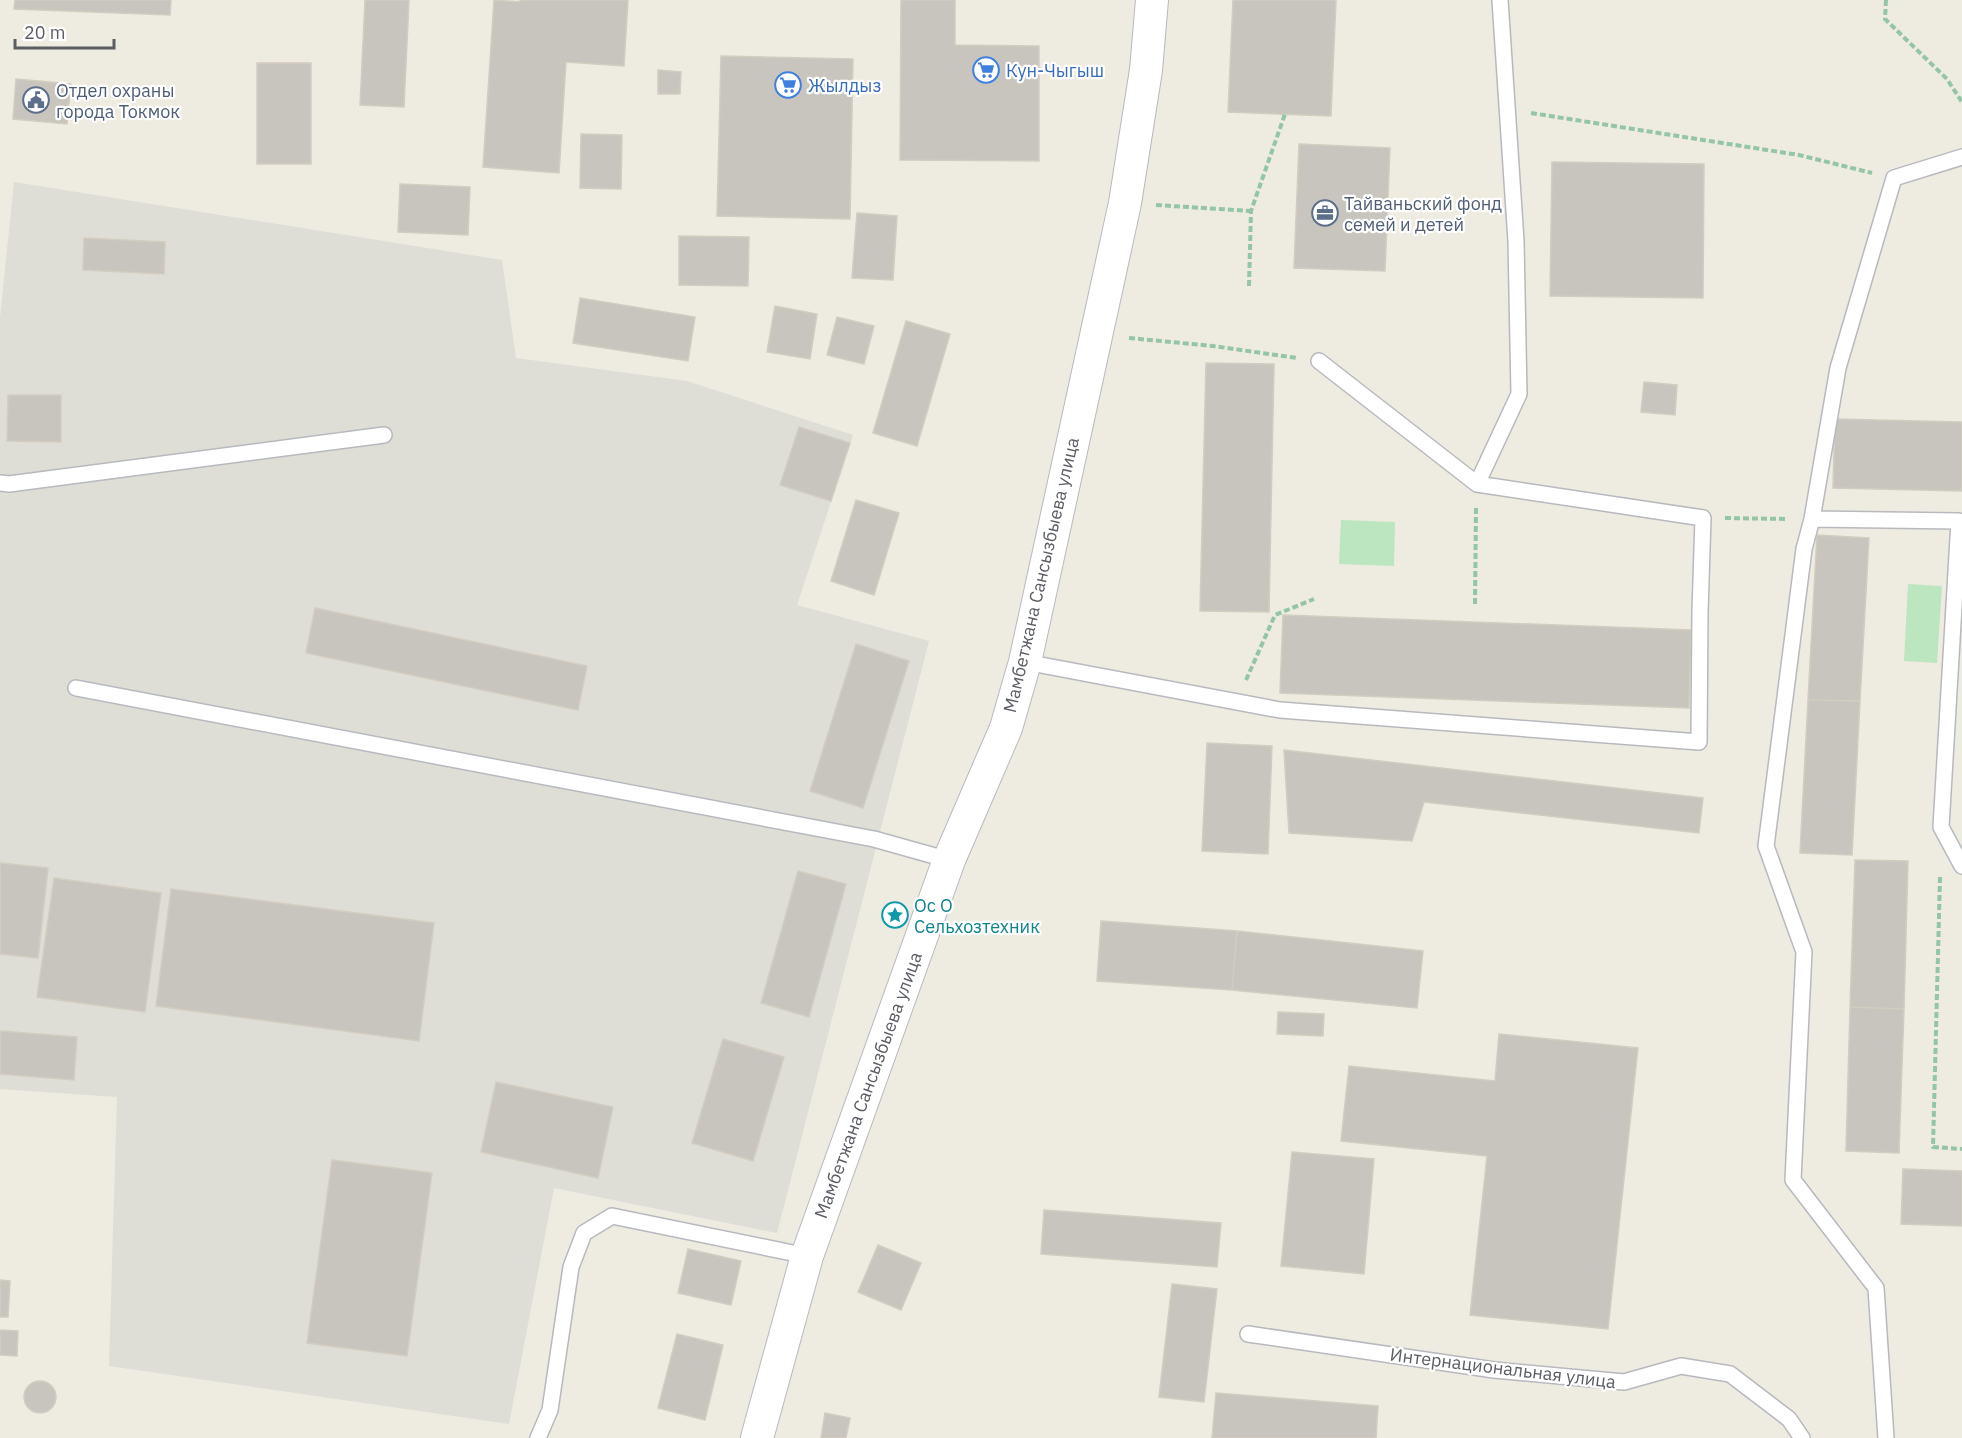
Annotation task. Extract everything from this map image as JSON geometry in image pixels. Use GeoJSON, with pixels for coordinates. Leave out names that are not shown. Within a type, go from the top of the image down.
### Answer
{"type":"FeatureCollection","features":[{"type":"Feature","properties":{"kind":"street","name":"Мамбетжана Сансызбыева улица"},"geometry":{"type":"LineString","coordinates":[[758,1438],[807,1256],[949,860],[1006,728],[1025,662],[1125,203],[1146,70],[1152,0]]}},
{"type":"Feature","properties":{"kind":"lane"},"geometry":{"type":"LineString","coordinates":[[1477,484],[1519,394],[1516,241],[1500,0]]}},
{"type":"Feature","properties":{"kind":"lane"},"geometry":{"type":"LineString","coordinates":[[1886,1438],[1876,1288],[1793,1180],[1804,952],[1766,846],[1804,549],[1812,519],[1838,368],[1894,178],[1962,157]]}},
{"type":"Feature","properties":{"kind":"lane"},"geometry":{"type":"LineString","coordinates":[[1025,662],[1280,710],[1699,742],[1700,612],[1704,518],[1477,484],[1319,361]]}},
{"type":"Feature","properties":{"kind":"lane"},"geometry":{"type":"LineString","coordinates":[[0,483],[9,484],[384,435]]}},
{"type":"Feature","properties":{"kind":"lane"},"geometry":{"type":"LineString","coordinates":[[1812,519],[1959,521],[1941,827],[1962,866]]}},
{"type":"Feature","properties":{"kind":"lane"},"geometry":{"type":"LineString","coordinates":[[76,688],[874,839],[949,860]]}},
{"type":"Feature","properties":{"kind":"lane"},"geometry":{"type":"LineString","coordinates":[[538,1438],[550,1410],[571,1267],[584,1233],[612,1215],[807,1256]]}},
{"type":"Feature","properties":{"kind":"lane","name":"Интернациональная улица"},"geometry":{"type":"LineString","coordinates":[[1248,1334],[1494,1370],[1624,1382],[1681,1366],[1730,1374],[1789,1419],[1802,1438]]}},
{"type":"Feature","properties":{"kind":"path"},"geometry":{"type":"LineString","coordinates":[[1886,0],[1885,19],[1947,79],[1962,102]]}},
{"type":"Feature","properties":{"kind":"path"},"geometry":{"type":"LineString","coordinates":[[1506,109],[1799,155],[1894,178]]}},
{"type":"Feature","properties":{"kind":"path"},"geometry":{"type":"LineString","coordinates":[[1249,286],[1251,211],[1286,114]]}},
{"type":"Feature","properties":{"kind":"path"},"geometry":{"type":"LineString","coordinates":[[1125,203],[1251,211]]}},
{"type":"Feature","properties":{"kind":"path"},"geometry":{"type":"LineString","coordinates":[[1095,335],[1213,346],[1319,361]]}},
{"type":"Feature","properties":{"kind":"path"},"geometry":{"type":"LineString","coordinates":[[1475,604],[1477,484]]}},
{"type":"Feature","properties":{"kind":"path"},"geometry":{"type":"LineString","coordinates":[[1704,518],[1769,519]]}},
{"type":"Feature","properties":{"kind":"path"},"geometry":{"type":"LineString","coordinates":[[1236,702],[1275,615],[1314,599]]}},
{"type":"Feature","properties":{"kind":"path"},"geometry":{"type":"LineString","coordinates":[[1941,827],[1933,1147],[1962,1149]]}},
{"type":"Feature","properties":{"kind":"shaded area"},"geometry":{"type":"Polygon","coordinates":[[[14,182],[502,260],[516,358],[687,381],[853,435],[797,605],[929,641],[777,1233],[554,1188],[509,1424],[109,1366],[117,1097],[0,1089],[0,318],[14,182]]]}},
{"type":"Feature","properties":{"kind":"green space"},"geometry":{"type":"Polygon","coordinates":[[[1341,520],[1395,522],[1394,566],[1339,564],[1341,520]]]}},
{"type":"Feature","properties":{"kind":"green space"},"geometry":{"type":"Polygon","coordinates":[[[1908,584],[1942,586],[1937,663],[1904,661],[1908,584]]]}},
{"type":"Feature","properties":{"kind":"building"},"geometry":{"type":"Polygon","coordinates":[[[15,0],[171,0],[170,15],[14,9],[15,0]]]}},
{"type":"Feature","properties":{"kind":"building"},"geometry":{"type":"Polygon","coordinates":[[[365,0],[409,0],[404,107],[360,105],[365,0]]]}},
{"type":"Feature","properties":{"kind":"building"},"geometry":{"type":"Polygon","coordinates":[[[494,0],[520,2],[520,0],[628,0],[624,66],[566,62],[559,173],[483,167],[494,0]]]}},
{"type":"Feature","properties":{"kind":"building"},"geometry":{"type":"Polygon","coordinates":[[[901,0],[955,0],[955,45],[1039,46],[1039,161],[900,160],[901,0]]]}},
{"type":"Feature","properties":{"kind":"building"},"geometry":{"type":"Polygon","coordinates":[[[1233,0],[1336,0],[1331,116],[1228,112],[1233,0]]]}},
{"type":"Feature","properties":{"kind":"building"},"geometry":{"type":"Polygon","coordinates":[[[721,56],[853,59],[850,219],[717,216],[721,56]]]}},
{"type":"Feature","properties":{"kind":"building"},"geometry":{"type":"Polygon","coordinates":[[[257,63],[311,63],[311,164],[257,164],[257,63]]]}},
{"type":"Feature","properties":{"kind":"building"},"geometry":{"type":"Polygon","coordinates":[[[658,70],[681,72],[680,94],[658,94],[658,70]]]}},
{"type":"Feature","properties":{"kind":"building"},"geometry":{"type":"Polygon","coordinates":[[[16,79],[71,84],[67,124],[13,119],[16,79]]]}},
{"type":"Feature","properties":{"kind":"building"},"geometry":{"type":"Polygon","coordinates":[[[581,134],[622,135],[621,189],[580,188],[581,134]]]}},
{"type":"Feature","properties":{"kind":"building"},"geometry":{"type":"Polygon","coordinates":[[[1299,144],[1390,148],[1385,271],[1294,268],[1299,144]]]}},
{"type":"Feature","properties":{"kind":"building"},"geometry":{"type":"Polygon","coordinates":[[[1552,162],[1704,164],[1703,298],[1550,296],[1552,162]]]}},
{"type":"Feature","properties":{"kind":"building"},"geometry":{"type":"Polygon","coordinates":[[[400,184],[470,187],[468,235],[398,232],[400,184]]]}},
{"type":"Feature","properties":{"kind":"building"},"geometry":{"type":"Polygon","coordinates":[[[857,213],[897,216],[893,280],[852,278],[857,213]]]}},
{"type":"Feature","properties":{"kind":"building"},"geometry":{"type":"Polygon","coordinates":[[[679,236],[749,237],[748,286],[679,285],[679,236]]]}},
{"type":"Feature","properties":{"kind":"building"},"geometry":{"type":"Polygon","coordinates":[[[84,238],[165,242],[164,274],[83,270],[84,238]]]}},
{"type":"Feature","properties":{"kind":"building"},"geometry":{"type":"Polygon","coordinates":[[[580,298],[695,317],[688,361],[573,343],[580,298]]]}},
{"type":"Feature","properties":{"kind":"building"},"geometry":{"type":"Polygon","coordinates":[[[775,306],[817,314],[810,359],[767,352],[775,306]]]}},
{"type":"Feature","properties":{"kind":"building"},"geometry":{"type":"Polygon","coordinates":[[[837,317],[874,326],[864,364],[827,355],[837,317]]]}},
{"type":"Feature","properties":{"kind":"building"},"geometry":{"type":"Polygon","coordinates":[[[906,321],[950,334],[917,446],[873,433],[906,321]]]}},
{"type":"Feature","properties":{"kind":"building"},"geometry":{"type":"Polygon","coordinates":[[[1206,363],[1274,364],[1269,612],[1200,611],[1206,363]]]}},
{"type":"Feature","properties":{"kind":"building"},"geometry":{"type":"Polygon","coordinates":[[[1644,382],[1677,385],[1675,415],[1641,412],[1644,382]]]}},
{"type":"Feature","properties":{"kind":"building"},"geometry":{"type":"Polygon","coordinates":[[[8,395],[61,395],[61,442],[7,441],[8,395]]]}},
{"type":"Feature","properties":{"kind":"building"},"geometry":{"type":"Polygon","coordinates":[[[1835,419],[1962,422],[1962,491],[1833,488],[1835,419]]]}},
{"type":"Feature","properties":{"kind":"building"},"geometry":{"type":"Polygon","coordinates":[[[799,427],[850,443],[831,501],[780,485],[799,427]]]}},
{"type":"Feature","properties":{"kind":"building"},"geometry":{"type":"Polygon","coordinates":[[[856,500],[899,513],[874,595],[831,581],[856,500]]]}},
{"type":"Feature","properties":{"kind":"building"},"geometry":{"type":"Polygon","coordinates":[[[1817,535],[1869,538],[1860,701],[1808,700],[1817,535]]]}},
{"type":"Feature","properties":{"kind":"building"},"geometry":{"type":"Polygon","coordinates":[[[315,608],[587,666],[578,710],[306,653],[315,608]]]}},
{"type":"Feature","properties":{"kind":"building"},"geometry":{"type":"Polygon","coordinates":[[[1283,615],[1691,630],[1689,708],[1280,693],[1283,615]]]}},
{"type":"Feature","properties":{"kind":"building"},"geometry":{"type":"Polygon","coordinates":[[[856,644],[909,661],[863,808],[810,791],[856,644]]]}},
{"type":"Feature","properties":{"kind":"building"},"geometry":{"type":"Polygon","coordinates":[[[1808,700],[1860,701],[1852,855],[1800,853],[1808,700]]]}},
{"type":"Feature","properties":{"kind":"building"},"geometry":{"type":"Polygon","coordinates":[[[1207,743],[1272,746],[1268,854],[1202,851],[1207,743]]]}},
{"type":"Feature","properties":{"kind":"building"},"geometry":{"type":"Polygon","coordinates":[[[1284,750],[1703,798],[1699,833],[1424,802],[1412,841],[1289,833],[1284,750]]]}},
{"type":"Feature","properties":{"kind":"building"},"geometry":{"type":"Polygon","coordinates":[[[1855,860],[1908,861],[1904,1009],[1850,1007],[1855,860]]]}},
{"type":"Feature","properties":{"kind":"building"},"geometry":{"type":"Polygon","coordinates":[[[0,863],[48,868],[38,958],[0,954],[0,863]]]}},
{"type":"Feature","properties":{"kind":"building"},"geometry":{"type":"Polygon","coordinates":[[[798,871],[846,884],[809,1017],[761,1003],[798,871]]]}},
{"type":"Feature","properties":{"kind":"building"},"geometry":{"type":"Polygon","coordinates":[[[54,878],[161,893],[145,1012],[37,997],[54,878]]]}},
{"type":"Feature","properties":{"kind":"building"},"geometry":{"type":"Polygon","coordinates":[[[171,889],[434,923],[419,1041],[156,1006],[171,889]]]}},
{"type":"Feature","properties":{"kind":"building"},"geometry":{"type":"Polygon","coordinates":[[[1101,921],[1237,931],[1232,990],[1097,981],[1101,921]]]}},
{"type":"Feature","properties":{"kind":"building"},"geometry":{"type":"Polygon","coordinates":[[[1237,931],[1423,951],[1417,1008],[1232,990],[1237,931]]]}},
{"type":"Feature","properties":{"kind":"building"},"geometry":{"type":"Polygon","coordinates":[[[1850,1007],[1904,1009],[1899,1153],[1846,1151],[1850,1007]]]}},
{"type":"Feature","properties":{"kind":"building"},"geometry":{"type":"Polygon","coordinates":[[[1278,1012],[1324,1014],[1323,1036],[1277,1034],[1278,1012]]]}},
{"type":"Feature","properties":{"kind":"building"},"geometry":{"type":"Polygon","coordinates":[[[0,1031],[77,1037],[74,1080],[0,1074],[0,1031]]]}},
{"type":"Feature","properties":{"kind":"building"},"geometry":{"type":"Polygon","coordinates":[[[1499,1034],[1638,1048],[1608,1329],[1470,1315],[1487,1156],[1341,1141],[1349,1066],[1495,1081],[1499,1034]]]}},
{"type":"Feature","properties":{"kind":"building"},"geometry":{"type":"Polygon","coordinates":[[[723,1039],[784,1057],[753,1161],[692,1143],[723,1039]]]}},
{"type":"Feature","properties":{"kind":"building"},"geometry":{"type":"Polygon","coordinates":[[[496,1082],[613,1107],[598,1178],[481,1152],[496,1082]]]}},
{"type":"Feature","properties":{"kind":"building"},"geometry":{"type":"Polygon","coordinates":[[[1292,1152],[1374,1159],[1364,1274],[1281,1266],[1292,1152]]]}},
{"type":"Feature","properties":{"kind":"building"},"geometry":{"type":"Polygon","coordinates":[[[332,1160],[432,1173],[407,1356],[307,1343],[332,1160]]]}},
{"type":"Feature","properties":{"kind":"building"},"geometry":{"type":"Polygon","coordinates":[[[1903,1169],[1962,1171],[1962,1226],[1901,1224],[1903,1169]]]}},
{"type":"Feature","properties":{"kind":"building"},"geometry":{"type":"Polygon","coordinates":[[[1044,1210],[1221,1223],[1217,1267],[1041,1254],[1044,1210]]]}},
{"type":"Feature","properties":{"kind":"building"},"geometry":{"type":"Polygon","coordinates":[[[878,1245],[921,1263],[901,1310],[858,1292],[878,1245]]]}},
{"type":"Feature","properties":{"kind":"building"},"geometry":{"type":"Polygon","coordinates":[[[688,1249],[741,1261],[731,1305],[678,1293],[688,1249]]]}},
{"type":"Feature","properties":{"kind":"building"},"geometry":{"type":"Polygon","coordinates":[[[0,1280],[10,1281],[8,1317],[0,1317],[0,1280]]]}},
{"type":"Feature","properties":{"kind":"building"},"geometry":{"type":"Polygon","coordinates":[[[1172,1284],[1217,1289],[1204,1402],[1159,1397],[1172,1284]]]}},
{"type":"Feature","properties":{"kind":"building"},"geometry":{"type":"Polygon","coordinates":[[[0,1330],[18,1331],[17,1356],[0,1355],[0,1330]]]}},
{"type":"Feature","properties":{"kind":"building"},"geometry":{"type":"Polygon","coordinates":[[[677,1334],[723,1345],[705,1420],[658,1408],[677,1334]]]}},
{"type":"Feature","properties":{"kind":"building"},"geometry":{"type":"Polygon","coordinates":[[[40,1381],[51,1386],[56,1397],[51,1408],[40,1413],[29,1408],[24,1397],[29,1386],[40,1381]]]}},
{"type":"Feature","properties":{"kind":"building"},"geometry":{"type":"Polygon","coordinates":[[[1216,1393],[1378,1406],[1376,1438],[1212,1438],[1216,1393]]]}},
{"type":"Feature","properties":{"kind":"building"},"geometry":{"type":"Polygon","coordinates":[[[825,1413],[850,1418],[846,1438],[821,1438],[825,1413]]]}},
{"type":"Feature","properties":{"kind":"place","name":"Кун-Чыгыш"},"geometry":{"type":"Point","coordinates":[986,70]}},
{"type":"Feature","properties":{"kind":"place","name":"Жылдыз"},"geometry":{"type":"Point","coordinates":[788,85]}},
{"type":"Feature","properties":{"kind":"place","name":"Отдел охраны города Токмок"},"geometry":{"type":"Point","coordinates":[36,100]}},
{"type":"Feature","properties":{"kind":"place","name":"Тайваньский фонд семей и детей"},"geometry":{"type":"Point","coordinates":[1325,213]}},
{"type":"Feature","properties":{"kind":"place","name":"Ос О Сельхозтехник"},"geometry":{"type":"Point","coordinates":[895,915]}}]}
